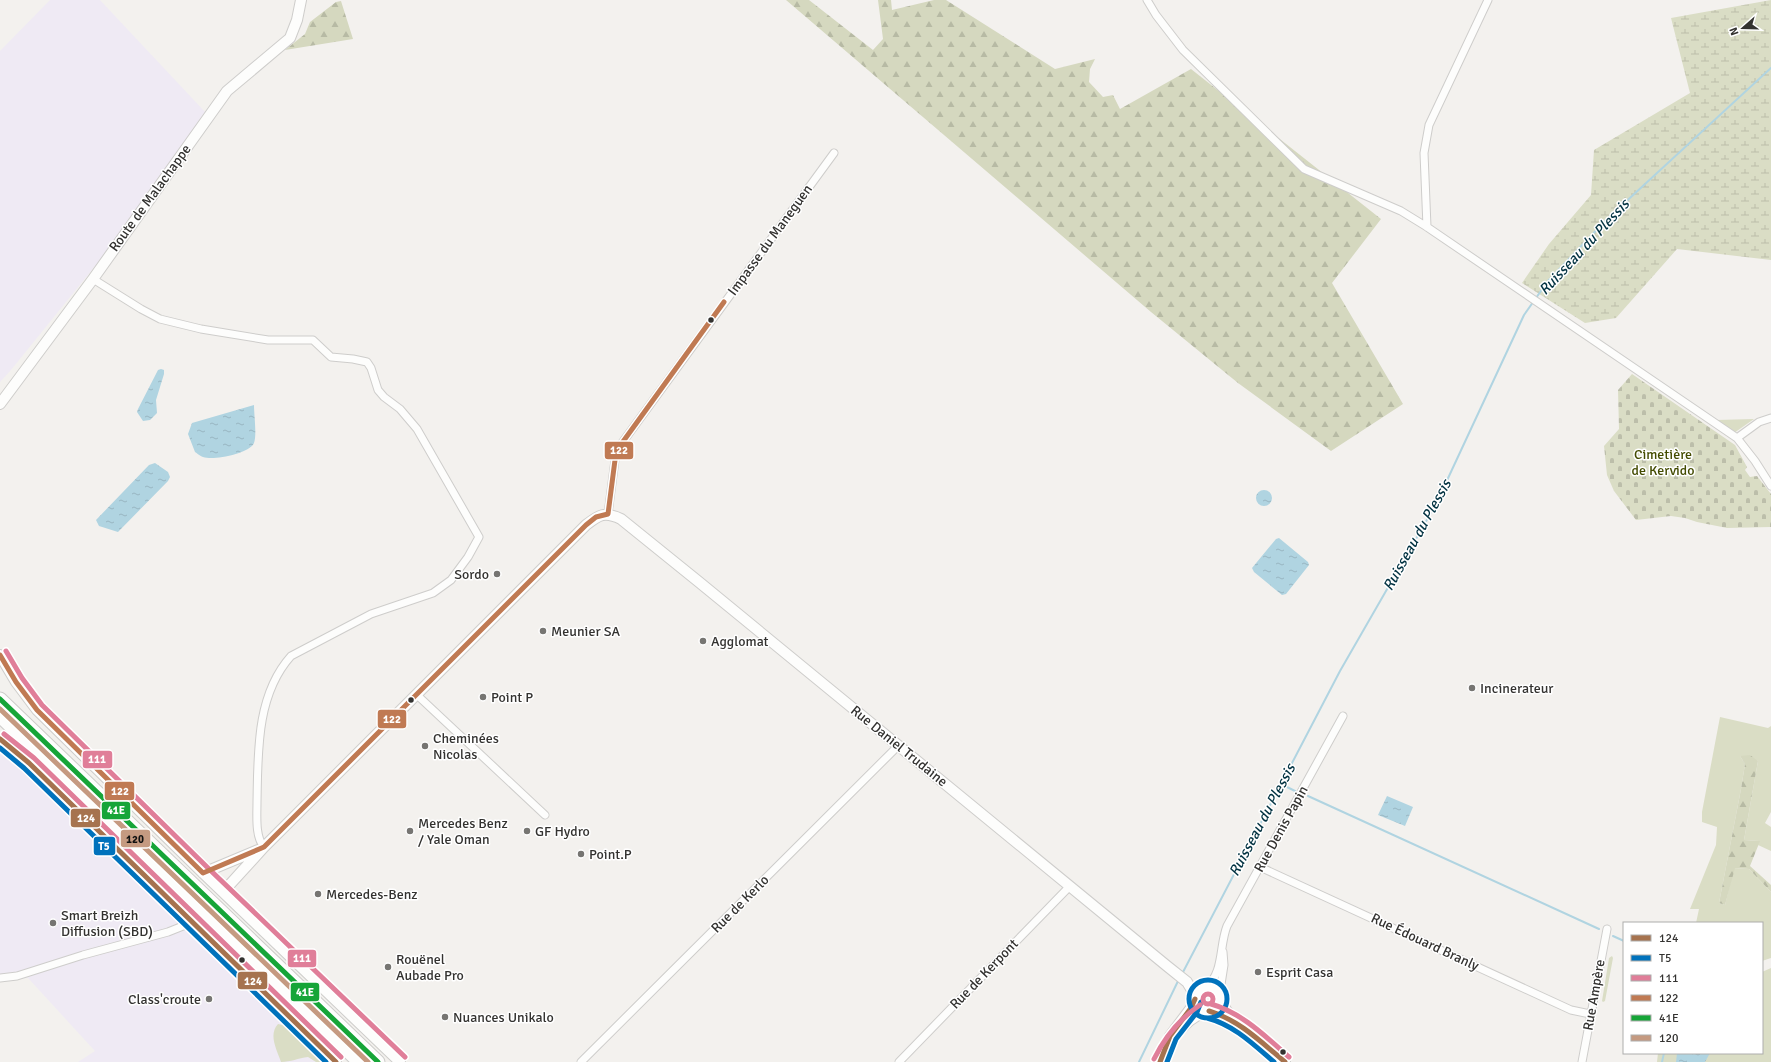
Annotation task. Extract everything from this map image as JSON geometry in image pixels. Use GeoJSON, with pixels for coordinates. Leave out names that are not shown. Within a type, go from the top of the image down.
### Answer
{"type":"FeatureCollection","features":[{"type":"Feature","properties":{"kind":"highway"},"geometry":{"type":"LineString","coordinates":[[0,699],[378,1062]]}},
{"type":"Feature","properties":{"kind":"highway"},"geometry":{"type":"LineString","coordinates":[[0,716],[359,1062]]}},
{"type":"Feature","properties":{"kind":"street","name":"Route de Malachappe"},"geometry":{"type":"LineString","coordinates":[[0,404],[93,278],[227,91],[290,38],[297,20],[301,0]]}},
{"type":"Feature","properties":{"kind":"street"},"geometry":{"type":"LineString","coordinates":[[1147,0],[1156,15],[1183,50],[1304,169],[1401,211],[1427,227],[1736,438],[1755,461],[1771,486]]}},
{"type":"Feature","properties":{"kind":"street"},"geometry":{"type":"LineString","coordinates":[[1427,227],[1424,153],[1429,125],[1488,0]]}},
{"type":"Feature","properties":{"kind":"street","name":"Impasse du Maneguen"},"geometry":{"type":"LineString","coordinates":[[608,514],[615,460],[622,443],[834,153]]}},
{"type":"Feature","properties":{"kind":"street"},"geometry":{"type":"LineString","coordinates":[[93,278],[141,310],[160,319],[202,329],[268,340],[313,340],[331,357],[357,359],[367,362],[381,393],[400,409],[417,430],[479,537],[468,558],[450,580],[433,594],[371,614],[292,656],[283,666],[275,678],[264,715],[258,746],[257,819],[260,842],[264,847]]}},
{"type":"Feature","properties":{"kind":"street"},"geometry":{"type":"LineString","coordinates":[[1736,438],[1759,422],[1771,418]]}},
{"type":"Feature","properties":{"kind":"street"},"geometry":{"type":"LineString","coordinates":[[223,892],[264,847],[586,525],[596,517],[608,514]]}},
{"type":"Feature","properties":{"kind":"street","name":"Rue Daniel Trudaine"},"geometry":{"type":"LineString","coordinates":[[608,514],[620,519],[1187,982],[1196,998]]}},
{"type":"Feature","properties":{"kind":"street"},"geometry":{"type":"LineString","coordinates":[[0,655],[16,682],[37,710],[203,873],[400,1062]]}},
{"type":"Feature","properties":{"kind":"street"},"geometry":{"type":"LineString","coordinates":[[417,695],[545,815]]}},
{"type":"Feature","properties":{"kind":"street","name":"Rue Denis Papin"},"geometry":{"type":"LineString","coordinates":[[1205,987],[1215,979],[1227,926],[1343,716]]}},
{"type":"Feature","properties":{"kind":"street"},"geometry":{"type":"LineString","coordinates":[[0,739],[29,763],[336,1062]]}},
{"type":"Feature","properties":{"kind":"street","name":"Rue de Kerlo"},"geometry":{"type":"LineString","coordinates":[[581,1062],[898,746]]}},
{"type":"Feature","properties":{"kind":"street"},"geometry":{"type":"LineString","coordinates":[[203,873],[264,847]]}},
{"type":"Feature","properties":{"kind":"street","name":"Rue Édouard Branly"},"geometry":{"type":"LineString","coordinates":[[1260,867],[1571,1010],[1590,1014]]}},
{"type":"Feature","properties":{"kind":"street","name":"Rue de Kerpont"},"geometry":{"type":"LineString","coordinates":[[899,1062],[1070,886]]}},
{"type":"Feature","properties":{"kind":"street"},"geometry":{"type":"LineString","coordinates":[[0,978],[17,976],[83,955],[168,932],[193,922]]}},
{"type":"Feature","properties":{"kind":"street","name":"Rue Ampère"},"geometry":{"type":"LineString","coordinates":[[1582,1062],[1606,929]]}},
{"type":"Feature","properties":{"kind":"street","name":"Rue Denis Papin"},"geometry":{"type":"LineString","coordinates":[[1220,998],[1224,965],[1222,944]]}},
{"type":"Feature","properties":{"kind":"street","name":"Rue Daniel Trudaine"},"geometry":{"type":"LineString","coordinates":[[1187,982],[1205,987]]}},
{"type":"Feature","properties":{"kind":"street"},"geometry":{"type":"LineString","coordinates":[[1162,1059],[1170,1036],[1192,1008],[1197,993],[1205,987],[1213,988],[1227,1011],[1241,1027]]}},
{"type":"Feature","properties":{"kind":"street"},"geometry":{"type":"LineString","coordinates":[[1196,998],[1198,1006],[1207,1011],[1216,1012],[1241,1027],[1285,1062]]}},
{"type":"Feature","properties":{"kind":"street"},"geometry":{"type":"LineString","coordinates":[[1162,1059],[1183,1027],[1207,1011],[1215,1008],[1220,998]]}},
{"type":"Feature","properties":{"kind":"shaded area"},"geometry":{"type":"Polygon","coordinates":[[[50,0],[100,0],[206,113],[100,260],[0,382],[0,51],[50,0]]]}},
{"type":"Feature","properties":{"kind":"shaded area"},"geometry":{"type":"Polygon","coordinates":[[[0,739],[336,1062],[78,1062],[95,1051],[28,978],[0,975],[0,739]]]}},
{"type":"Feature","properties":{"kind":"green space"},"geometry":{"type":"Polygon","coordinates":[[[786,0],[809,0],[873,50],[883,39],[878,0],[891,0],[892,10],[934,0],[946,0],[1055,69],[1095,59],[1090,69],[1089,82],[1103,97],[1113,95],[1120,109],[1191,69],[1381,219],[1332,283],[1403,404],[1331,451],[1238,383],[1151,312],[786,0]]]}},
{"type":"Feature","properties":{"kind":"green space"},"geometry":{"type":"Polygon","coordinates":[[[1771,0],[1771,260],[1677,249],[1616,318],[1585,323],[1522,283],[1549,244],[1591,195],[1594,150],[1690,93],[1671,18],[1771,0]]]}},
{"type":"Feature","properties":{"kind":"green space"},"geometry":{"type":"Polygon","coordinates":[[[341,1],[353,39],[285,50],[305,34],[310,22],[336,2],[341,1]]]}},
{"type":"Feature","properties":{"kind":"green space","name":"Cimetière de Kervido"},"geometry":{"type":"Polygon","coordinates":[[[1632,374],[1735,445],[1747,467],[1745,470],[1750,477],[1757,476],[1771,494],[1771,527],[1727,528],[1671,516],[1636,520],[1614,491],[1607,475],[1604,446],[1619,429],[1618,390],[1632,374]]]}},
{"type":"Feature","properties":{"kind":"green space"},"geometry":{"type":"Polygon","coordinates":[[[1754,419],[1734,433],[1716,420],[1754,419]]]}},
{"type":"Feature","properties":{"kind":"green space"},"geometry":{"type":"Polygon","coordinates":[[[1720,717],[1768,728],[1771,726],[1771,812],[1765,823],[1771,827],[1771,851],[1758,845],[1759,841],[1744,840],[1758,761],[1740,756],[1745,764],[1719,903],[1725,905],[1734,868],[1749,869],[1771,892],[1771,958],[1763,961],[1763,922],[1696,922],[1699,909],[1690,909],[1716,845],[1717,827],[1702,822],[1702,812],[1720,717]]]}},
{"type":"Feature","properties":{"kind":"green space"},"geometry":{"type":"Polygon","coordinates":[[[1750,755],[1758,761],[1744,840],[1760,841],[1750,866],[1771,885],[1771,892],[1749,869],[1735,868],[1725,905],[1719,903],[1745,764],[1740,756],[1750,755]]]}},
{"type":"Feature","properties":{"kind":"green space"},"geometry":{"type":"Polygon","coordinates":[[[1612,956],[1613,958],[1605,1001],[1603,1002],[1609,958],[1612,956]]]}},
{"type":"Feature","properties":{"kind":"green space"},"geometry":{"type":"Polygon","coordinates":[[[1771,968],[1771,1062],[1657,1062],[1658,1054],[1763,1054],[1763,972],[1771,968]]]}},
{"type":"Feature","properties":{"kind":"green space"},"geometry":{"type":"Polygon","coordinates":[[[278,1024],[292,1027],[329,1062],[316,1062],[308,1057],[281,1062],[274,1043],[275,1028],[278,1024]]]}},
{"type":"Feature","properties":{"kind":"water"},"geometry":{"type":"Polygon","coordinates":[[[158,370],[164,370],[164,374],[156,400],[157,413],[150,420],[143,421],[137,412],[138,409],[158,370]]]}},
{"type":"Feature","properties":{"kind":"water"},"geometry":{"type":"Polygon","coordinates":[[[254,405],[255,435],[254,443],[251,447],[234,455],[214,458],[205,457],[195,452],[188,434],[192,423],[254,405]]]}},
{"type":"Feature","properties":{"kind":"water"},"geometry":{"type":"Polygon","coordinates":[[[155,463],[168,472],[170,477],[168,481],[118,532],[99,526],[96,520],[149,465],[155,463]]]}},
{"type":"Feature","properties":{"kind":"water"},"geometry":{"type":"Polygon","coordinates":[[[1264,490],[1271,495],[1272,498],[1267,505],[1264,506],[1257,501],[1256,498],[1261,491],[1264,490]]]}},
{"type":"Feature","properties":{"kind":"water"},"geometry":{"type":"Polygon","coordinates":[[[1279,538],[1308,562],[1309,565],[1286,594],[1282,595],[1254,572],[1252,568],[1276,539],[1279,538]]]}},
{"type":"Feature","properties":{"kind":"water"},"geometry":{"type":"Polygon","coordinates":[[[1387,796],[1413,807],[1405,826],[1378,815],[1387,796]]]}},
{"type":"Feature","properties":{"kind":"water"},"geometry":{"type":"Polygon","coordinates":[[[1677,1054],[1709,1054],[1705,1062],[1676,1062],[1677,1054]]]}},
{"type":"Feature","properties":{"kind":"waterway","name":"Ruisseau du Plessis"},"geometry":{"type":"LineString","coordinates":[[1182,974],[1340,671],[1436,504],[1524,315],[1548,281],[1606,220],[1771,68]]}},
{"type":"Feature","properties":{"kind":"waterway"},"geometry":{"type":"LineString","coordinates":[[1281,784],[1295,791]]}},
{"type":"Feature","properties":{"kind":"waterway"},"geometry":{"type":"LineString","coordinates":[[1308,796],[1599,929]]}},
{"type":"Feature","properties":{"kind":"waterway"},"geometry":{"type":"LineString","coordinates":[[1613,936],[1623,941]]}},
{"type":"Feature","properties":{"kind":"waterway","name":"Ruisseau du Plessis"},"geometry":{"type":"LineString","coordinates":[[1139,1062],[1179,979]]}},
{"type":"Feature","properties":{"kind":"waterway"},"geometry":{"type":"LineString","coordinates":[[1662,1062],[1664,1054]]}},
{"type":"Feature","properties":{"kind":"transit line","name":"122"},"geometry":{"type":"LineString","coordinates":[[0,655],[16,682],[37,710],[203,873],[264,847],[586,525],[596,517],[608,514],[615,460],[622,443],[724,302]]}},
{"type":"Feature","properties":{"kind":"transit line","name":"111"},"geometry":{"type":"LineString","coordinates":[[6,651],[22,678],[42,705],[208,868],[405,1057]]}},
{"type":"Feature","properties":{"kind":"transit line","name":"41E"},"geometry":{"type":"LineString","coordinates":[[0,699],[378,1062]]}},
{"type":"Feature","properties":{"kind":"transit line","name":"120"},"geometry":{"type":"LineString","coordinates":[[0,709],[368,1062]]}},
{"type":"Feature","properties":{"kind":"transit line","name":"111"},"geometry":{"type":"LineString","coordinates":[[4,734],[34,758],[341,1057]]}},
{"type":"Feature","properties":{"kind":"transit line","name":"124"},"geometry":{"type":"LineString","coordinates":[[0,739],[29,763],[336,1062]]}},
{"type":"Feature","properties":{"kind":"transit line","name":"T5"},"geometry":{"type":"LineString","coordinates":[[0,748],[24,768],[326,1062]]}},
{"type":"Feature","properties":{"kind":"transit line","name":"T5"},"geometry":{"type":"LineString","coordinates":[[1204,980],[1212,980],[1219,983],[1224,988],[1227,999],[1224,1010],[1219,1015],[1212,1018],[1204,1018],[1197,1015],[1192,1010],[1189,1003],[1189,995],[1192,988],[1197,983],[1204,980]]}},
{"type":"Feature","properties":{"kind":"transit line","name":"111"},"geometry":{"type":"LineString","coordinates":[[1206,994],[1210,994],[1212,995],[1213,999],[1212,1003],[1206,1004],[1203,1001],[1203,997],[1206,994]]}},
{"type":"Feature","properties":{"kind":"transit line","name":"124"},"geometry":{"type":"LineString","coordinates":[[1160,1062],[1170,1036],[1191,1008],[1195,999]]}},
{"type":"Feature","properties":{"kind":"transit line","name":"T5"},"geometry":{"type":"LineString","coordinates":[[1167,1062],[1176,1039],[1197,1012],[1201,1002]]}},
{"type":"Feature","properties":{"kind":"transit line","name":"111"},"geometry":{"type":"LineString","coordinates":[[1211,1004],[1243,1019],[1262,1033],[1289,1057]]}},
{"type":"Feature","properties":{"kind":"transit line","name":"111"},"geometry":{"type":"LineString","coordinates":[[1154,1059],[1173,1029],[1192,1010],[1200,1005]]}},
{"type":"Feature","properties":{"kind":"transit line","name":"124"},"geometry":{"type":"LineString","coordinates":[[1209,1011],[1240,1026],[1285,1062]]}},
{"type":"Feature","properties":{"kind":"transit line","name":"T5"},"geometry":{"type":"LineString","coordinates":[[1207,1018],[1235,1030],[1274,1062]]}},
{"type":"Feature","properties":{"kind":"place","name":"Sordo"},"geometry":{"type":"Point","coordinates":[497,574]}},
{"type":"Feature","properties":{"kind":"place","name":"Meunier SA"},"geometry":{"type":"Point","coordinates":[543,631]}},
{"type":"Feature","properties":{"kind":"place","name":"Agglomat"},"geometry":{"type":"Point","coordinates":[703,641]}},
{"type":"Feature","properties":{"kind":"place","name":"Incinerateur"},"geometry":{"type":"Point","coordinates":[1472,688]}},
{"type":"Feature","properties":{"kind":"place","name":"Point P"},"geometry":{"type":"Point","coordinates":[483,697]}},
{"type":"Feature","properties":{"kind":"place","name":"Cheminées Nicolas"},"geometry":{"type":"Point","coordinates":[425,746]}},
{"type":"Feature","properties":{"kind":"place","name":"Mercedes Benz / Yale Oman"},"geometry":{"type":"Point","coordinates":[410,831]}},
{"type":"Feature","properties":{"kind":"place","name":"GF Hydro"},"geometry":{"type":"Point","coordinates":[527,831]}},
{"type":"Feature","properties":{"kind":"place","name":"Point.P"},"geometry":{"type":"Point","coordinates":[581,854]}},
{"type":"Feature","properties":{"kind":"place","name":"Mercedes-Benz"},"geometry":{"type":"Point","coordinates":[318,894]}},
{"type":"Feature","properties":{"kind":"place","name":"Smart Breizh Diffusion (SBD)"},"geometry":{"type":"Point","coordinates":[53,923]}},
{"type":"Feature","properties":{"kind":"place","name":"Rouënel Aubade Pro"},"geometry":{"type":"Point","coordinates":[388,967]}},
{"type":"Feature","properties":{"kind":"place","name":"Esprit Casa"},"geometry":{"type":"Point","coordinates":[1258,972]}},
{"type":"Feature","properties":{"kind":"place","name":"Class'croute"},"geometry":{"type":"Point","coordinates":[209,999]}},
{"type":"Feature","properties":{"kind":"place","name":"Nuances Unikalo"},"geometry":{"type":"Point","coordinates":[445,1017]}}]}
